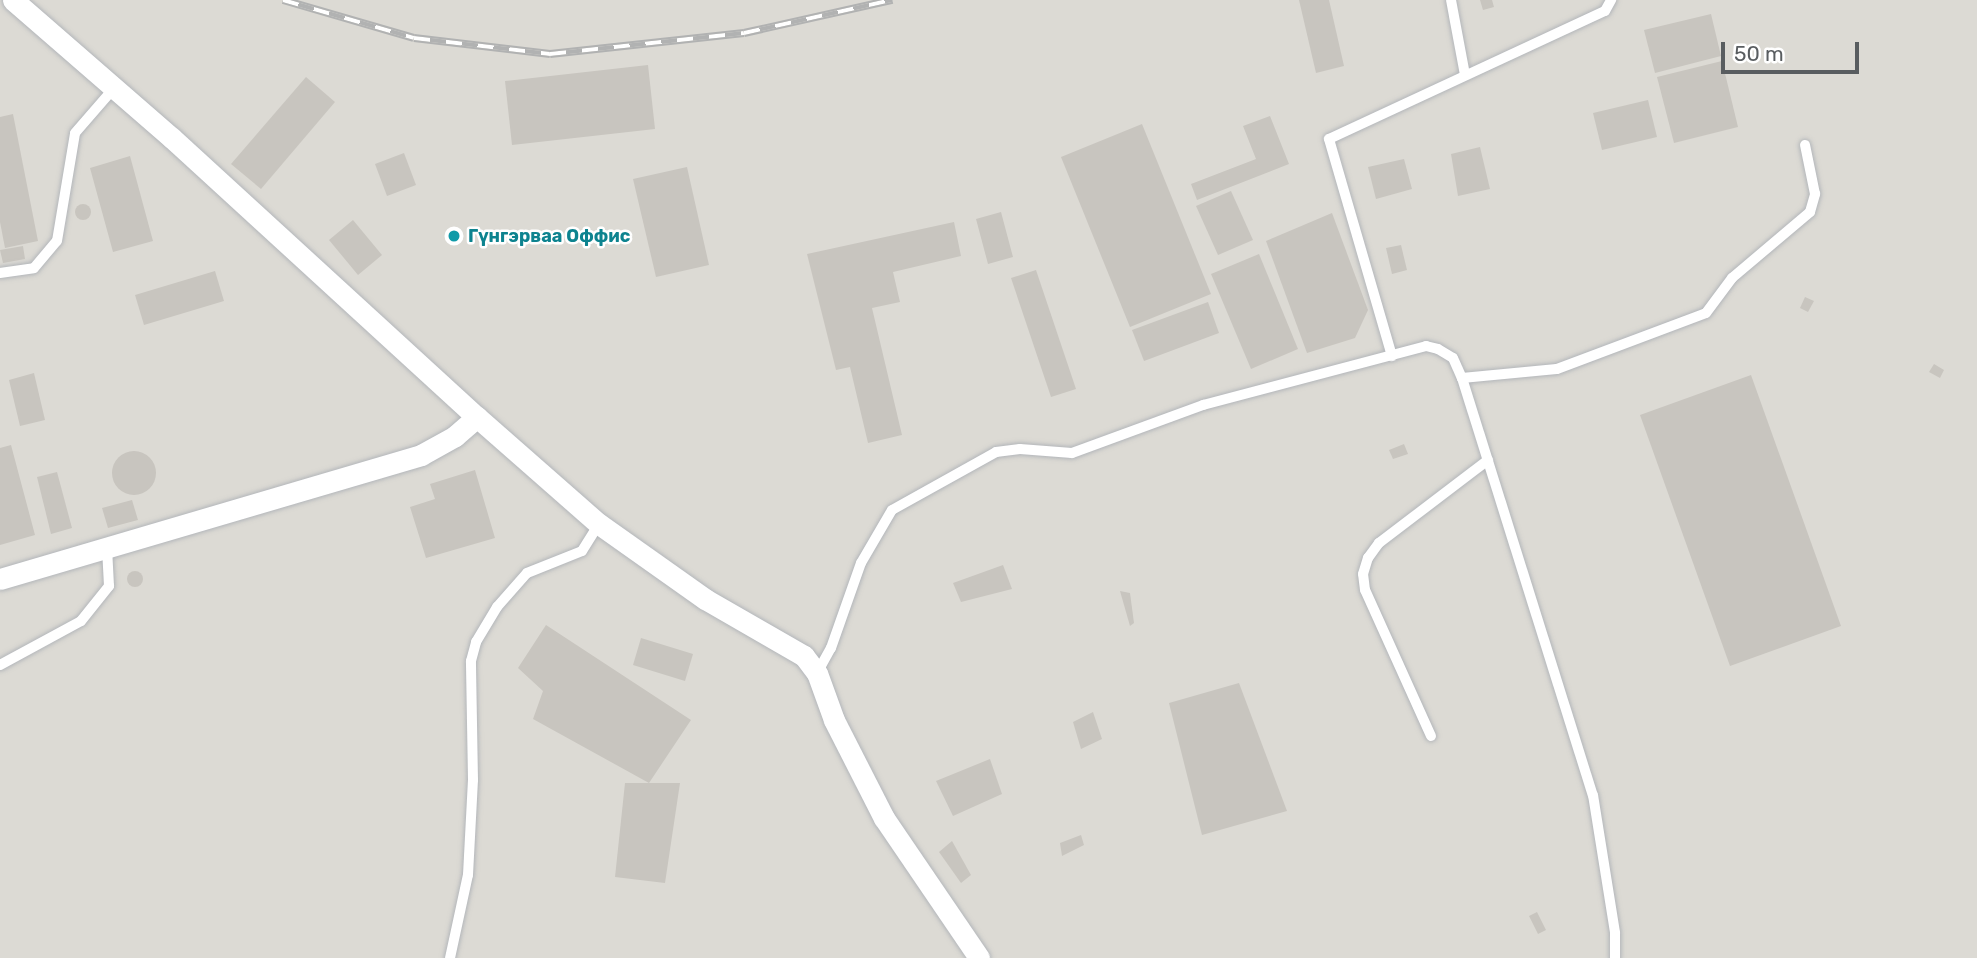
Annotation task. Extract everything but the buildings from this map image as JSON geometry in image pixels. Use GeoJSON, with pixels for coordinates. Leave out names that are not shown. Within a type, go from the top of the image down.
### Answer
{"type":"FeatureCollection","features":[{"type":"Feature","properties":{"kind":"street"},"geometry":{"type":"LineString","coordinates":[[13,0],[599,524],[705,599],[804,656],[817,673],[834,720],[884,818],[979,958]]}},
{"type":"Feature","properties":{"kind":"street"},"geometry":{"type":"LineString","coordinates":[[0,579],[421,455],[455,436],[477,417]]}},
{"type":"Feature","properties":{"kind":"lane"},"geometry":{"type":"LineString","coordinates":[[1451,0],[1465,75]]}},
{"type":"Feature","properties":{"kind":"lane"},"geometry":{"type":"LineString","coordinates":[[1392,356],[1329,139],[1605,11],[1611,0]]}},
{"type":"Feature","properties":{"kind":"lane"},"geometry":{"type":"LineString","coordinates":[[0,273],[34,268],[57,241],[75,133],[114,88]]}},
{"type":"Feature","properties":{"kind":"lane"},"geometry":{"type":"LineString","coordinates":[[1462,378],[1556,369],[1706,313],[1732,278],[1810,212],[1815,194],[1805,145]]}},
{"type":"Feature","properties":{"kind":"lane"},"geometry":{"type":"LineString","coordinates":[[817,673],[831,648],[861,563],[892,510],[984,459],[996,453],[1020,449],[1072,453],[1203,405],[1426,346],[1438,349],[1453,358],[1462,378],[1593,795],[1615,933],[1615,958]]}},
{"type":"Feature","properties":{"kind":"lane"},"geometry":{"type":"LineString","coordinates":[[1431,736],[1365,590],[1363,574],[1368,558],[1379,543],[1488,460]]}},
{"type":"Feature","properties":{"kind":"lane"},"geometry":{"type":"LineString","coordinates":[[450,958],[468,876],[473,780],[471,661],[476,642],[497,607],[527,573],[582,551],[599,524]]}},
{"type":"Feature","properties":{"kind":"lane"},"geometry":{"type":"LineString","coordinates":[[0,665],[81,621],[109,586],[107,548]]}},
{"type":"Feature","properties":{"kind":"shaded area"},"geometry":{"type":"Polygon","coordinates":[[[0,0],[1977,0],[1977,958],[0,958],[0,0]]]}},
{"type":"Feature","properties":{"kind":"railway"},"geometry":{"type":"LineString","coordinates":[[283,0],[414,38],[550,54],[744,33],[892,0]]}},
{"type":"Feature","properties":{"kind":"place","name":"Гүнгэрваа Оффис"},"geometry":{"type":"Point","coordinates":[454,236]}}]}
